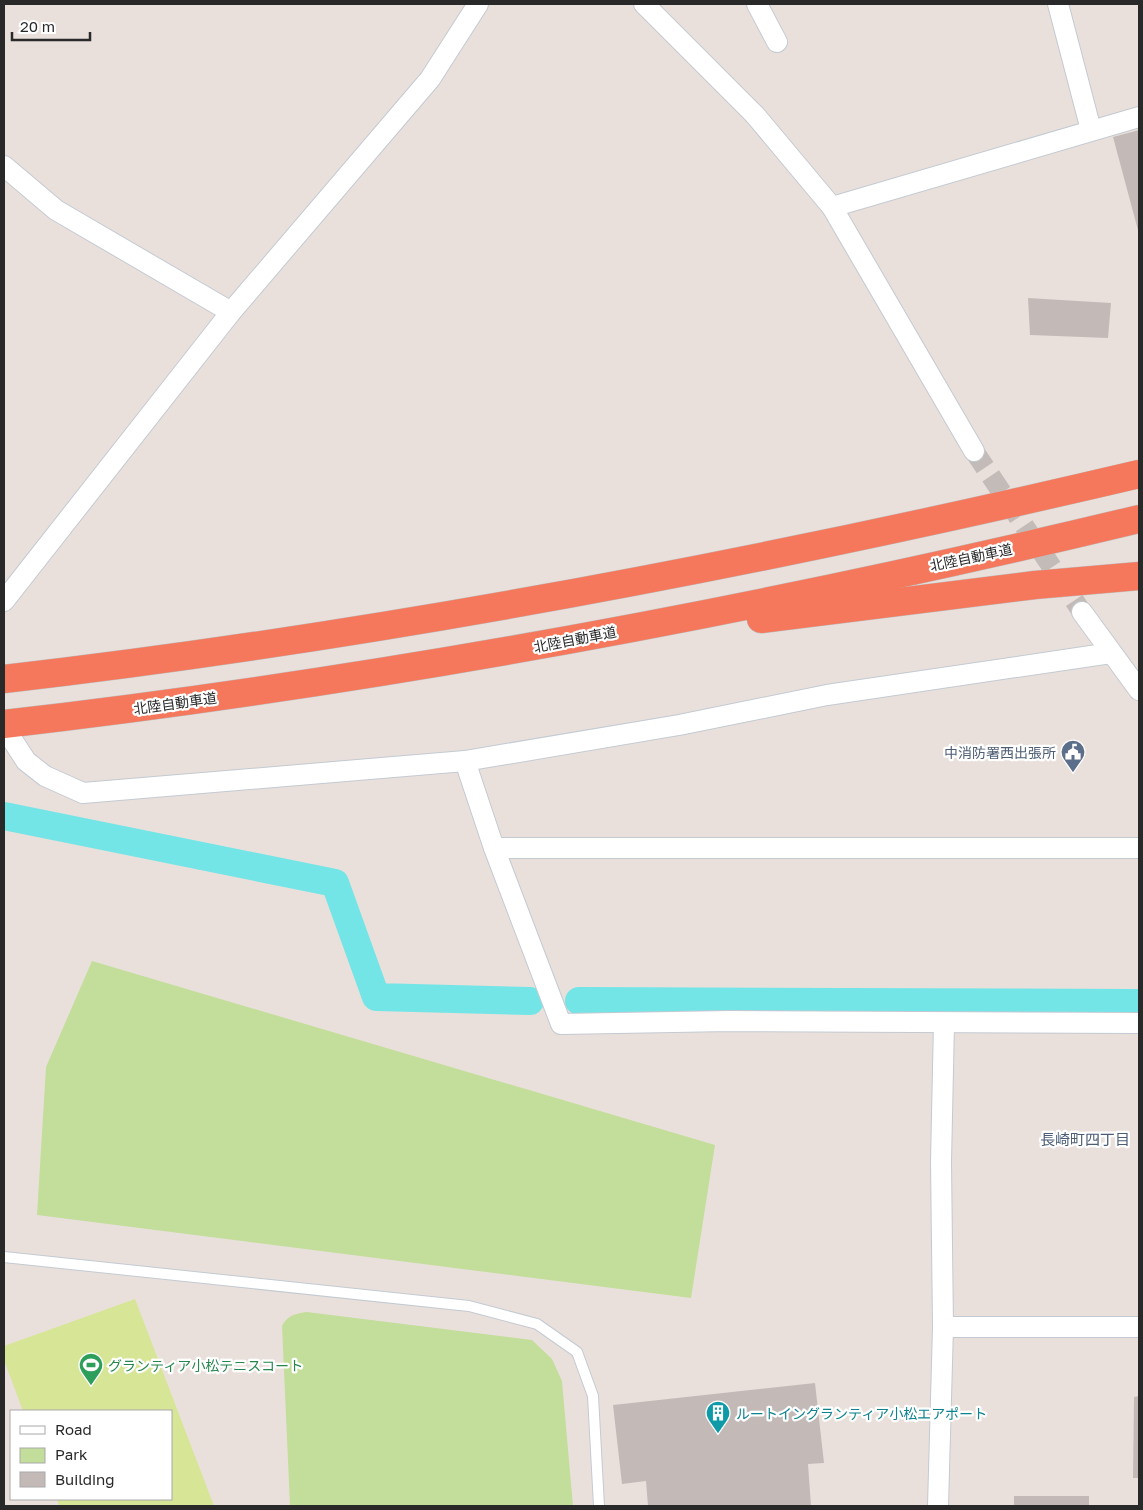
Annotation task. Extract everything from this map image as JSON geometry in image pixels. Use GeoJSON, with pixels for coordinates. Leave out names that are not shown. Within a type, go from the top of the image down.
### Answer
{"type":"FeatureCollection","features":[{"type":"Feature","properties":{"kind":"highway"},"geometry":{"type":"LineString","coordinates":[[1023,501],[1139,460]]}},
{"type":"Feature","properties":{"kind":"highway"},"geometry":{"type":"LineString","coordinates":[[4,679],[253,647],[526,602],[764,556],[1023,501],[1139,474]]}},
{"type":"Feature","properties":{"kind":"highway","name":"北陸自動車道"},"geometry":{"type":"LineString","coordinates":[[4,726],[259,692],[542,645],[787,597],[1052,540],[1139,519]]}},
{"type":"Feature","properties":{"kind":"highway"},"geometry":{"type":"LineString","coordinates":[[259,692],[387,682],[767,618],[1035,585],[1139,576]]}},
{"type":"Feature","properties":{"kind":"street"},"geometry":{"type":"LineString","coordinates":[[4,601],[231,312],[430,79],[478,4]]}},
{"type":"Feature","properties":{"kind":"street"},"geometry":{"type":"LineString","coordinates":[[644,4],[755,115],[832,207],[974,451]]}},
{"type":"Feature","properties":{"kind":"street"},"geometry":{"type":"LineString","coordinates":[[757,4],[777,42]]}},
{"type":"Feature","properties":{"kind":"street"},"geometry":{"type":"LineString","coordinates":[[1058,4],[1091,130]]}},
{"type":"Feature","properties":{"kind":"street"},"geometry":{"type":"LineString","coordinates":[[832,207],[1139,117]]}},
{"type":"Feature","properties":{"kind":"street"},"geometry":{"type":"LineString","coordinates":[[4,166],[56,210],[231,312]]}},
{"type":"Feature","properties":{"kind":"street"},"geometry":{"type":"LineString","coordinates":[[1082,612],[1139,690]]}},
{"type":"Feature","properties":{"kind":"street"},"geometry":{"type":"LineString","coordinates":[[4,726],[26,761],[45,776],[83,793],[465,761],[679,725],[827,695],[1111,653]]}},
{"type":"Feature","properties":{"kind":"street"},"geometry":{"type":"LineString","coordinates":[[465,761],[494,848],[562,1024],[730,1021],[1139,1024]]}},
{"type":"Feature","properties":{"kind":"street"},"geometry":{"type":"LineString","coordinates":[[494,848],[1139,848]]}},
{"type":"Feature","properties":{"kind":"street"},"geometry":{"type":"LineString","coordinates":[[938,1506],[943,1327],[942,1162],[944,1023]]}},
{"type":"Feature","properties":{"kind":"street"},"geometry":{"type":"LineString","coordinates":[[943,1327],[1139,1327]]}},
{"type":"Feature","properties":{"kind":"lane"},"geometry":{"type":"LineString","coordinates":[[4,1257],[468,1306],[537,1324],[578,1352],[593,1396],[599,1506]]}},
{"type":"Feature","properties":{"kind":"green space"},"geometry":{"type":"Polygon","coordinates":[[[92,961],[715,1145],[691,1298],[37,1215],[46,1067],[92,961]]]}},
{"type":"Feature","properties":{"kind":"green space","name":"グランティア小松テニスコート"},"geometry":{"type":"Polygon","coordinates":[[[135,1299],[214,1506],[59,1506],[57,1500],[172,1500],[172,1410],[23,1410],[4,1360],[4,1346],[135,1299]]]}},
{"type":"Feature","properties":{"kind":"green space"},"geometry":{"type":"Polygon","coordinates":[[[307,1312],[532,1340],[552,1359],[562,1381],[573,1506],[290,1506],[282,1326],[292,1316],[307,1312]]]}},
{"type":"Feature","properties":{"kind":"building"},"geometry":{"type":"Polygon","coordinates":[[[1139,130],[1139,234],[1113,137],[1139,130]]]}},
{"type":"Feature","properties":{"kind":"building"},"geometry":{"type":"Polygon","coordinates":[[[1028,298],[1111,303],[1108,338],[1030,335],[1028,298]]]}},
{"type":"Feature","properties":{"kind":"building","name":"ルートイングランティア小松エアポート"},"geometry":{"type":"Polygon","coordinates":[[[815,1383],[824,1463],[808,1464],[811,1506],[648,1506],[646,1481],[622,1484],[613,1405],[815,1383]]]}},
{"type":"Feature","properties":{"kind":"building"},"geometry":{"type":"Polygon","coordinates":[[[1139,1396],[1139,1478],[1133,1478],[1134,1397],[1139,1396]]]}},
{"type":"Feature","properties":{"kind":"building"},"geometry":{"type":"Polygon","coordinates":[[[1014,1496],[1089,1496],[1089,1506],[1014,1506],[1014,1496]]]}},
{"type":"Feature","properties":{"kind":"waterway"},"geometry":{"type":"LineString","coordinates":[[4,816],[335,883],[376,997],[530,1001]]}},
{"type":"Feature","properties":{"kind":"waterway"},"geometry":{"type":"LineString","coordinates":[[579,1001],[1139,1003]]}},
{"type":"Feature","properties":{"kind":"tunnel"},"geometry":{"type":"LineString","coordinates":[[974,451],[1082,612]]}},
{"type":"Feature","properties":{"kind":"place","name":"中消防署西出張所"},"geometry":{"type":"Point","coordinates":[1073,773]}},
{"type":"Feature","properties":{"kind":"place","name":"グランティア小松テニスコート"},"geometry":{"type":"Point","coordinates":[91,1386]}},
{"type":"Feature","properties":{"kind":"place","name":"ルートイングランティア小松エアポート"},"geometry":{"type":"Point","coordinates":[718,1434]}},
{"type":"Feature","properties":{"kind":"district","name":"長崎町四丁目"},"geometry":{"type":"Point","coordinates":[1085,1139]}}]}
